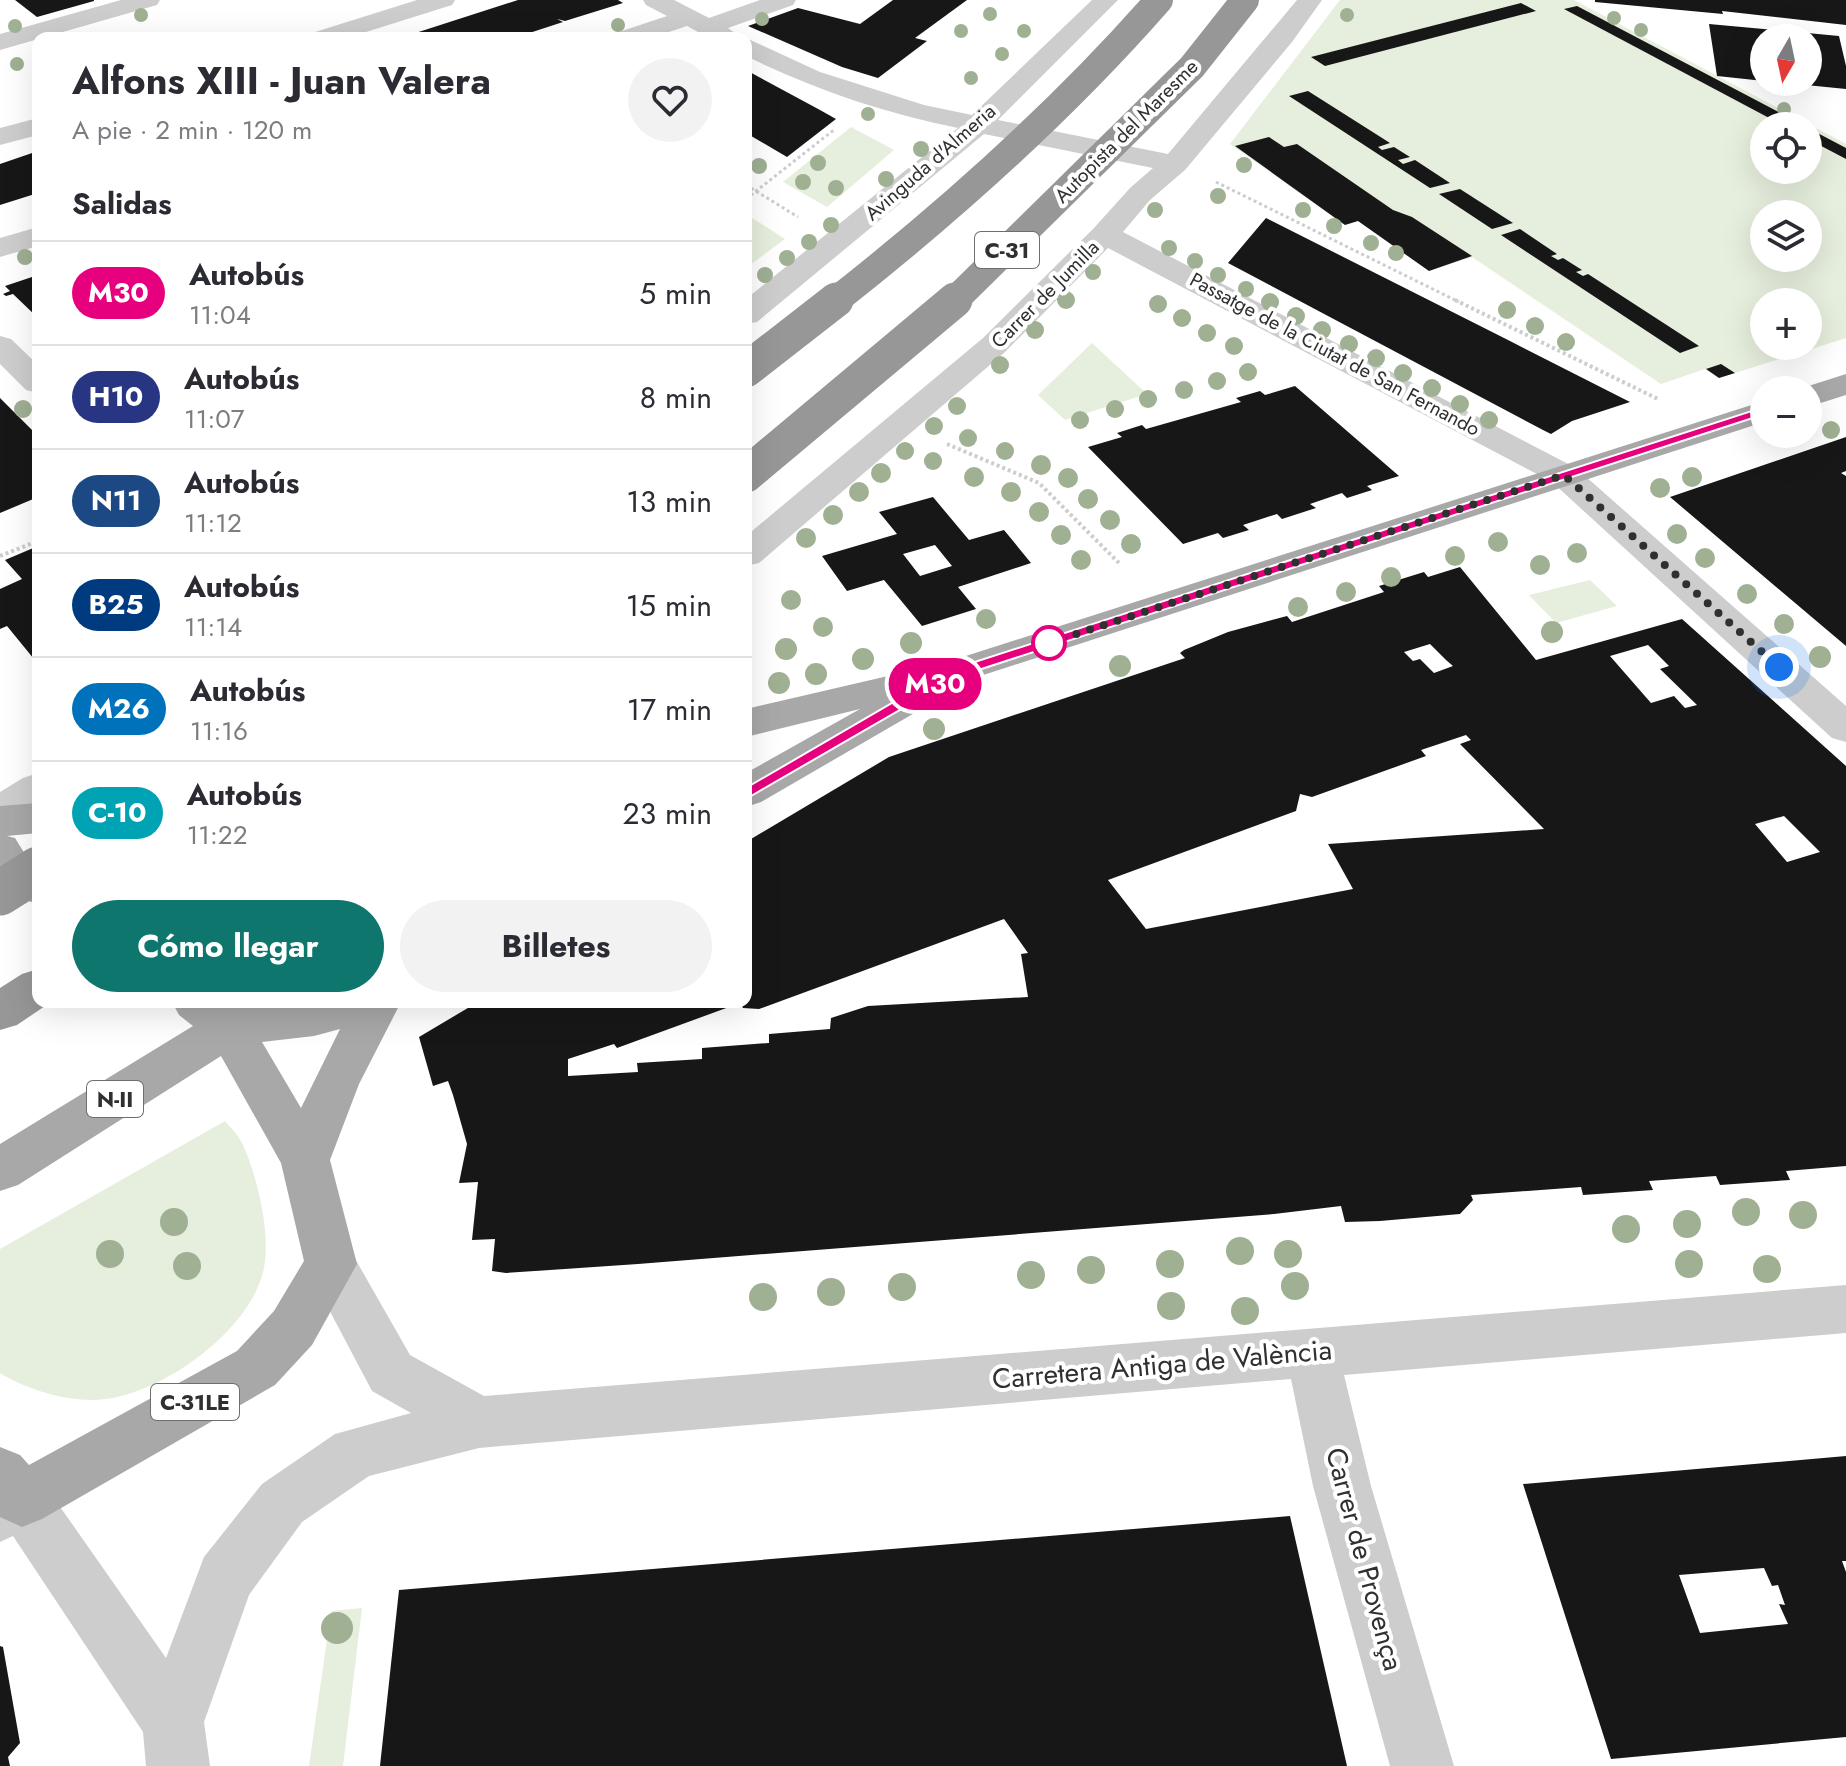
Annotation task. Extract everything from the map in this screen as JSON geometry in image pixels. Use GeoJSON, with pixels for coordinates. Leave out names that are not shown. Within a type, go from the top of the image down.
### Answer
{"type":"FeatureCollection","features":[{"type":"Feature","properties":{"kind":"highway","name":"C-31"},"geometry":{"type":"LineString","coordinates":[[752,365],[932,225],[1103,64],[1159,0]]}},
{"type":"Feature","properties":{"kind":"highway","name":"Autopista del Maresme"},"geometry":{"type":"LineString","coordinates":[[752,470],[949,305],[1192,67],[1245,0]]}},
{"type":"Feature","properties":{"kind":"highway"},"geometry":{"type":"LineString","coordinates":[[0,893],[32,873]]}},
{"type":"Feature","properties":{"kind":"highway"},"geometry":{"type":"LineString","coordinates":[[0,1012],[32,991]]}},
{"type":"Feature","properties":{"kind":"main road"},"geometry":{"type":"LineString","coordinates":[[1822,392],[1846,384]]}},
{"type":"Feature","properties":{"kind":"main road"},"geometry":{"type":"LineString","coordinates":[[753,718],[952,674],[1750,416]]}},
{"type":"Feature","properties":{"kind":"main road"},"geometry":{"type":"LineString","coordinates":[[752,789],[952,674]]}},
{"type":"Feature","properties":{"kind":"main road"},"geometry":{"type":"LineString","coordinates":[[0,821],[32,818]]}},
{"type":"Feature","properties":{"kind":"main road"},"geometry":{"type":"LineString","coordinates":[[0,849],[13,870],[32,884]]}},
{"type":"Feature","properties":{"kind":"main road","name":"N-II"},"geometry":{"type":"LineString","coordinates":[[0,1170],[224,1010],[314,1018],[352,1008]]}},
{"type":"Feature","properties":{"kind":"main road"},"geometry":{"type":"LineString","coordinates":[[305,1160],[335,1084],[372,1008]]}},
{"type":"Feature","properties":{"kind":"main road"},"geometry":{"type":"LineString","coordinates":[[224,1010],[305,1160],[331,1264]]}},
{"type":"Feature","properties":{"kind":"main road","name":"C-31LE"},"geometry":{"type":"LineString","coordinates":[[7,1496],[256,1368],[293,1328],[331,1264]]}},
{"type":"Feature","properties":{"kind":"street"},"geometry":{"type":"LineString","coordinates":[[35,32],[148,0]]}},
{"type":"Feature","properties":{"kind":"street"},"geometry":{"type":"LineString","coordinates":[[340,32],[443,0]]}},
{"type":"Feature","properties":{"kind":"street"},"geometry":{"type":"LineString","coordinates":[[655,0],[707,27]]}},
{"type":"Feature","properties":{"kind":"street"},"geometry":{"type":"LineString","coordinates":[[670,32],[707,27],[784,0]]}},
{"type":"Feature","properties":{"kind":"street","name":"Avinguda d'Almeria"},"geometry":{"type":"LineString","coordinates":[[752,310],[953,148],[1106,0]]}},
{"type":"Feature","properties":{"kind":"street","name":"Carrer de Jumilla"},"geometry":{"type":"LineString","coordinates":[[752,550],[994,345],[1105,234],[1140,194],[1175,164],[1283,37],[1310,0]]}},
{"type":"Feature","properties":{"kind":"street"},"geometry":{"type":"LineString","coordinates":[[75,32],[175,3]]}},
{"type":"Feature","properties":{"kind":"street"},"geometry":{"type":"LineString","coordinates":[[0,42],[32,33]]}},
{"type":"Feature","properties":{"kind":"street"},"geometry":{"type":"LineString","coordinates":[[0,54],[32,45]]}},
{"type":"Feature","properties":{"kind":"street"},"geometry":{"type":"LineString","coordinates":[[752,49],[811,78],[918,112],[1175,164]]}},
{"type":"Feature","properties":{"kind":"street"},"geometry":{"type":"LineString","coordinates":[[0,137],[32,128]]}},
{"type":"Feature","properties":{"kind":"street","name":"Passatge de la Ciutat de San Fernando"},"geometry":{"type":"LineString","coordinates":[[1105,234],[1564,475],[1846,728]]}},
{"type":"Feature","properties":{"kind":"street"},"geometry":{"type":"LineString","coordinates":[[0,248],[32,238]]}},
{"type":"Feature","properties":{"kind":"street"},"geometry":{"type":"LineString","coordinates":[[0,346],[32,377]]}},
{"type":"Feature","properties":{"kind":"street"},"geometry":{"type":"LineString","coordinates":[[0,812],[32,792]]}},
{"type":"Feature","properties":{"kind":"street"},"geometry":{"type":"LineString","coordinates":[[331,1264],[391,1373],[479,1422]]}},
{"type":"Feature","properties":{"kind":"street","name":"Carretera Antiga de València"},"geometry":{"type":"LineString","coordinates":[[175,1744],[225,1578],[282,1503],[355,1453],[479,1422],[1846,1309]]}},
{"type":"Feature","properties":{"kind":"street","name":"Carrer de Provença"},"geometry":{"type":"LineString","coordinates":[[1312,1352],[1342,1486],[1422,1766]]}},
{"type":"Feature","properties":{"kind":"street"},"geometry":{"type":"LineString","coordinates":[[7,1496],[175,1744]]}},
{"type":"Feature","properties":{"kind":"path"},"geometry":{"type":"LineString","coordinates":[[752,195],[842,123]]}},
{"type":"Feature","properties":{"kind":"path"},"geometry":{"type":"LineString","coordinates":[[1211,180],[1495,321],[1718,426]]}},
{"type":"Feature","properties":{"kind":"path"},"geometry":{"type":"LineString","coordinates":[[752,189],[801,219]]}},
{"type":"Feature","properties":{"kind":"path"},"geometry":{"type":"LineString","coordinates":[[934,439],[1039,483],[1121,565]]}},
{"type":"Feature","properties":{"kind":"path"},"geometry":{"type":"LineString","coordinates":[[0,556],[32,543]]}},
{"type":"Feature","properties":{"kind":"green space"},"geometry":{"type":"Polygon","coordinates":[[[1340,0],[1574,0],[1750,93],[1750,96],[1786,112],[1750,112],[1750,184],[1822,184],[1822,131],[1846,144],[1846,338],[1822,346],[1822,288],[1750,288],[1750,360],[1776,360],[1719,378],[1705,369],[1661,384],[1472,257],[1429,271],[1357,220],[1343,224],[1230,144],[1340,0]]]}},
{"type":"Feature","properties":{"kind":"green space"},"geometry":{"type":"Polygon","coordinates":[[[851,127],[894,150],[827,207],[783,182],[851,127]]]}},
{"type":"Feature","properties":{"kind":"green space"},"geometry":{"type":"Polygon","coordinates":[[[752,218],[785,239],[752,264],[752,218]]]}},
{"type":"Feature","properties":{"kind":"green space"},"geometry":{"type":"Polygon","coordinates":[[[1092,343],[1147,394],[1065,420],[1038,395],[1092,343]]]}},
{"type":"Feature","properties":{"kind":"green space"},"geometry":{"type":"Polygon","coordinates":[[[1590,580],[1617,606],[1556,623],[1529,595],[1590,580]]]}},
{"type":"Feature","properties":{"kind":"green space"},"geometry":{"type":"Polygon","coordinates":[[[225,1121],[239,1138],[249,1159],[265,1228],[262,1276],[252,1299],[237,1321],[194,1360],[169,1376],[117,1397],[93,1400],[57,1396],[33,1389],[0,1373],[0,1249],[225,1121]]]}},
{"type":"Feature","properties":{"kind":"green space"},"geometry":{"type":"Polygon","coordinates":[[[362,1608],[343,1766],[309,1766],[331,1611],[362,1608]]]}},
{"type":"Feature","properties":{"kind":"building"},"geometry":{"type":"Polygon","coordinates":[[[15,0],[94,0],[94,1],[37,17],[15,0]]]}},
{"type":"Feature","properties":{"kind":"building"},"geometry":{"type":"Polygon","coordinates":[[[518,0],[618,0],[623,3],[565,21],[557,19],[563,22],[532,32],[419,32],[518,0]]]}},
{"type":"Feature","properties":{"kind":"building"},"geometry":{"type":"Polygon","coordinates":[[[893,0],[967,0],[915,38],[927,41],[878,78],[842,67],[748,26],[798,8],[860,24],[893,0]]]}},
{"type":"Feature","properties":{"kind":"building"},"geometry":{"type":"Polygon","coordinates":[[[1846,0],[1846,25],[1722,11],[1723,14],[1595,2],[1846,0]]]}},
{"type":"Feature","properties":{"kind":"building"},"geometry":{"type":"Polygon","coordinates":[[[1521,3],[1536,11],[1325,66],[1311,57],[1521,3]]]}},
{"type":"Feature","properties":{"kind":"building"},"geometry":{"type":"Polygon","coordinates":[[[1577,6],[1778,112],[1758,112],[1564,9],[1577,6]]]}},
{"type":"Feature","properties":{"kind":"building"},"geometry":{"type":"Polygon","coordinates":[[[1709,24],[1750,28],[1750,80],[1717,76],[1709,24]]]}},
{"type":"Feature","properties":{"kind":"building"},"geometry":{"type":"Polygon","coordinates":[[[1822,34],[1839,36],[1846,66],[1846,89],[1822,87],[1822,34]]]}},
{"type":"Feature","properties":{"kind":"building"},"geometry":{"type":"Polygon","coordinates":[[[752,73],[836,119],[787,157],[752,137],[752,73]]]}},
{"type":"Feature","properties":{"kind":"building"},"geometry":{"type":"Polygon","coordinates":[[[1308,91],[1390,143],[1378,147],[1382,150],[1394,147],[1410,157],[1398,160],[1403,164],[1415,160],[1450,183],[1430,188],[1289,96],[1308,91]]]}},
{"type":"Feature","properties":{"kind":"building"},"geometry":{"type":"Polygon","coordinates":[[[1822,135],[1846,148],[1846,159],[1822,146],[1822,135]]]}},
{"type":"Feature","properties":{"kind":"building"},"geometry":{"type":"Polygon","coordinates":[[[1269,137],[1284,147],[1297,144],[1393,210],[1412,217],[1472,256],[1429,271],[1358,221],[1345,225],[1235,146],[1269,137]]]}},
{"type":"Feature","properties":{"kind":"building"},"geometry":{"type":"Polygon","coordinates":[[[32,153],[32,195],[0,205],[0,164],[32,153]]]}},
{"type":"Feature","properties":{"kind":"building"},"geometry":{"type":"Polygon","coordinates":[[[1460,189],[1513,223],[1492,229],[1439,194],[1460,189]]]}},
{"type":"Feature","properties":{"kind":"building"},"geometry":{"type":"Polygon","coordinates":[[[1266,218],[1630,402],[1572,421],[1551,434],[1543,430],[1228,263],[1266,218]]]}},
{"type":"Feature","properties":{"kind":"building"},"geometry":{"type":"Polygon","coordinates":[[[1520,229],[1557,254],[1551,256],[1558,260],[1563,258],[1582,270],[1576,272],[1583,276],[1588,274],[1699,346],[1680,353],[1501,235],[1520,229]]]}},
{"type":"Feature","properties":{"kind":"building"},"geometry":{"type":"Polygon","coordinates":[[[32,277],[32,312],[13,294],[3,294],[10,291],[5,286],[32,277]]]}},
{"type":"Feature","properties":{"kind":"building"},"geometry":{"type":"Polygon","coordinates":[[[1721,364],[1735,373],[1719,378],[1706,369],[1721,364]]]}},
{"type":"Feature","properties":{"kind":"building"},"geometry":{"type":"Polygon","coordinates":[[[1295,386],[1399,476],[1367,486],[1372,490],[1347,498],[1342,493],[1310,504],[1316,508],[1282,519],[1277,514],[1243,525],[1249,530],[1223,538],[1218,533],[1183,544],[1088,447],[1122,437],[1117,433],[1142,425],[1146,429],[1241,402],[1236,398],[1260,391],[1265,395],[1295,386]]]}},
{"type":"Feature","properties":{"kind":"building"},"geometry":{"type":"Polygon","coordinates":[[[0,398],[32,430],[32,500],[0,513],[0,398]]]}},
{"type":"Feature","properties":{"kind":"building"},"geometry":{"type":"Polygon","coordinates":[[[1846,437],[1846,471],[1841,473],[1846,476],[1846,646],[1670,497],[1814,448],[1822,448],[1822,445],[1846,437]]]}},
{"type":"Feature","properties":{"kind":"building"},"geometry":{"type":"Polygon","coordinates":[[[933,497],[969,540],[1004,530],[1031,563],[958,587],[976,609],[922,626],[884,580],[847,591],[822,556],[897,534],[879,512],[933,497]],[[935,545],[903,554],[920,576],[952,566],[935,545]]]}},
{"type":"Feature","properties":{"kind":"building"},"geometry":{"type":"Polygon","coordinates":[[[32,549],[32,657],[7,626],[0,629],[0,589],[22,579],[5,560],[32,549]]]}},
{"type":"Feature","properties":{"kind":"building"},"geometry":{"type":"Polygon","coordinates":[[[1460,567],[1536,660],[1682,619],[1846,766],[1846,1166],[1786,1171],[1790,1180],[1720,1185],[1716,1176],[1649,1181],[1653,1190],[1583,1195],[1581,1187],[1471,1195],[1473,1200],[1460,1214],[1380,1221],[1345,1222],[1341,1206],[1274,1214],[638,1264],[506,1273],[492,1271],[495,1239],[472,1240],[478,1182],[459,1183],[467,1144],[453,1095],[448,1081],[433,1086],[419,1037],[468,1008],[726,1008],[617,1048],[614,1044],[568,1059],[568,1076],[638,1072],[637,1063],[702,1059],[702,1048],[769,1043],[769,1034],[830,1029],[831,1018],[868,1006],[1028,997],[1021,954],[1028,953],[1004,919],[759,1009],[743,1008],[752,1008],[752,838],[889,757],[1185,658],[1180,653],[1184,650],[1228,632],[1287,616],[1292,622],[1384,592],[1379,586],[1424,572],[1428,577],[1460,567]],[[1430,644],[1404,652],[1413,661],[1420,659],[1434,673],[1453,666],[1430,644]],[[1648,645],[1610,656],[1651,703],[1674,696],[1685,708],[1697,705],[1660,669],[1669,666],[1648,645]],[[1466,735],[1421,750],[1426,756],[1312,797],[1300,794],[1296,811],[1108,880],[1146,929],[1353,889],[1328,844],[1544,829],[1460,744],[1471,740],[1466,735]],[[1784,816],[1755,824],[1787,862],[1820,852],[1784,816]]]}},
{"type":"Feature","properties":{"kind":"building"},"geometry":{"type":"Polygon","coordinates":[[[1846,1456],[1846,1561],[1842,1561],[1846,1572],[1846,1737],[1611,1759],[1523,1484],[1846,1456]],[[1764,1568],[1679,1575],[1700,1633],[1788,1624],[1779,1604],[1785,1605],[1778,1585],[1772,1586],[1764,1568]]]}},
{"type":"Feature","properties":{"kind":"building"},"geometry":{"type":"Polygon","coordinates":[[[1290,1516],[1347,1766],[380,1766],[399,1590],[1290,1516]]]}},
{"type":"Feature","properties":{"kind":"building"},"geometry":{"type":"Polygon","coordinates":[[[0,1646],[3,1647],[20,1743],[8,1757],[10,1766],[0,1766],[0,1646]]]}},
{"type":"Feature","properties":{"kind":"bus line","name":"M30"},"geometry":{"type":"LineString","coordinates":[[752,789],[952,674],[1750,415]]}},
{"type":"Feature","properties":{"kind":"route"},"geometry":{"type":"LineString","coordinates":[[1049,643],[1564,475],[1779,667]]}}]}
